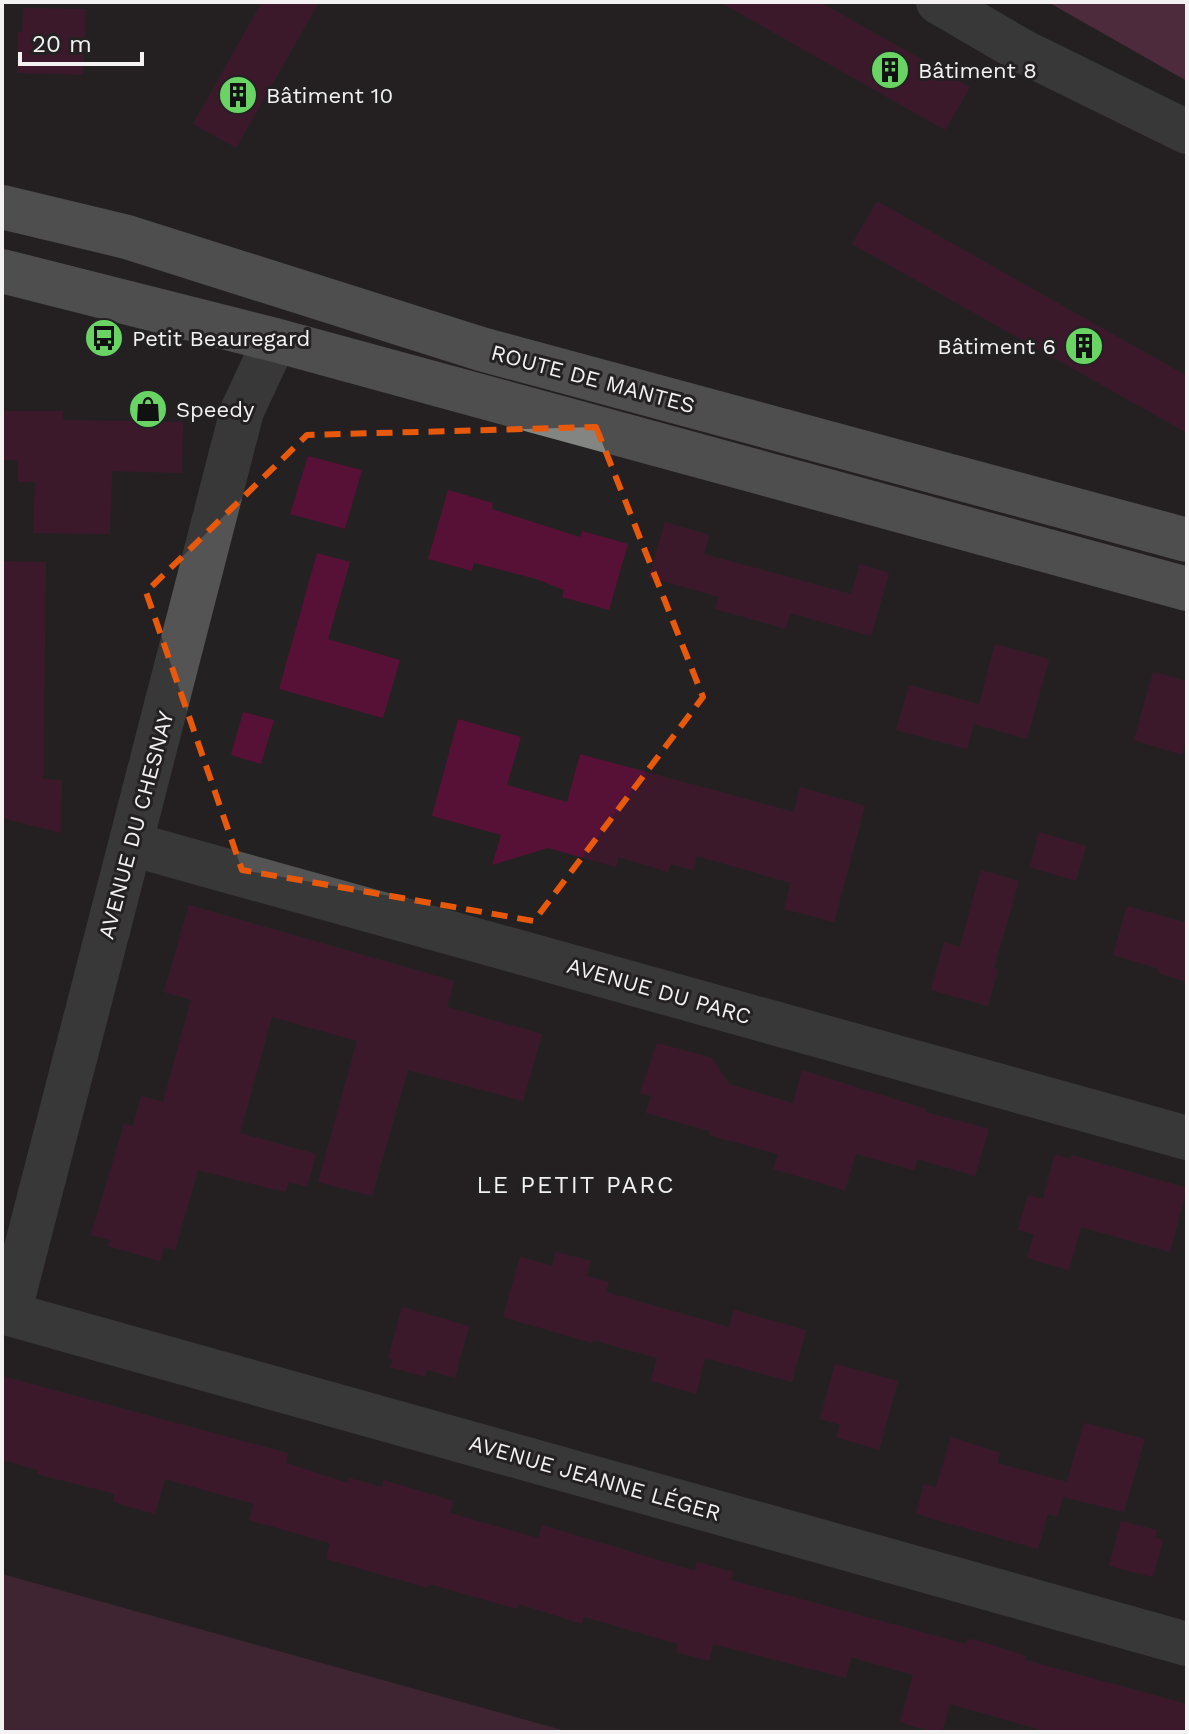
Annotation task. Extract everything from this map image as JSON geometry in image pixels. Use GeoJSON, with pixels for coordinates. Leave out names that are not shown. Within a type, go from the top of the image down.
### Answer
{"type":"FeatureCollection","features":[{"type":"Feature","properties":{"kind":"main road","name":"ROUTE DE MANTES"},"geometry":{"type":"LineString","coordinates":[[2,207],[127,237],[481,349],[1187,540]]}},
{"type":"Feature","properties":{"kind":"main road","name":"ROUTE DE MANTES"},"geometry":{"type":"LineString","coordinates":[[2,271],[275,340],[1187,589]]}},
{"type":"Feature","properties":{"kind":"street"},"geometry":{"type":"LineString","coordinates":[[938,2],[1024,52],[1187,132]]}},
{"type":"Feature","properties":{"kind":"street","name":"AVENUE DU CHESNAY"},"geometry":{"type":"LineString","coordinates":[[6,1313],[242,411],[275,340]]}},
{"type":"Feature","properties":{"kind":"street","name":"AVENUE DU PARC"},"geometry":{"type":"LineString","coordinates":[[128,856],[1187,1138]]}},
{"type":"Feature","properties":{"kind":"street","name":"AVENUE JEANNE LÉGER"},"geometry":{"type":"LineString","coordinates":[[6,1313],[1187,1644]]}},
{"type":"Feature","properties":{"kind":"highlighted area"},"geometry":{"type":"Polygon","coordinates":[[[596,427],[703,697],[534,921],[242,870],[146,592],[307,435],[596,427]]]}},
{"type":"Feature","properties":{"kind":"shaded area"},"geometry":{"type":"Polygon","coordinates":[[[1048,2],[1187,2],[1187,81],[1048,2]]]}},
{"type":"Feature","properties":{"kind":"shaded area"},"geometry":{"type":"Polygon","coordinates":[[[2,1574],[569,1732],[2,1732],[2,1574]]]}},
{"type":"Feature","properties":{"kind":"building","name":"Bâtiment 10"},"geometry":{"type":"Polygon","coordinates":[[[262,2],[319,2],[236,148],[193,124],[262,2]]]}},
{"type":"Feature","properties":{"kind":"building","name":"Bâtiment 8"},"geometry":{"type":"Polygon","coordinates":[[[720,2],[820,2],[970,87],[945,130],[720,2]]]}},
{"type":"Feature","properties":{"kind":"building"},"geometry":{"type":"Polygon","coordinates":[[[23,8],[86,9],[83,75],[17,73],[18,32],[22,32],[23,8]]]}},
{"type":"Feature","properties":{"kind":"building","name":"Bâtiment 6"},"geometry":{"type":"Polygon","coordinates":[[[877,201],[1187,376],[1187,433],[852,244],[877,201]]]}},
{"type":"Feature","properties":{"kind":"building"},"geometry":{"type":"Polygon","coordinates":[[[2,411],[63,411],[63,420],[183,422],[182,473],[112,471],[110,534],[33,533],[35,482],[18,482],[18,460],[2,460],[2,411]]]}},
{"type":"Feature","properties":{"kind":"building"},"geometry":{"type":"Polygon","coordinates":[[[308,456],[362,470],[345,529],[290,514],[308,456]]]}},
{"type":"Feature","properties":{"kind":"building"},"geometry":{"type":"Polygon","coordinates":[[[448,490],[493,503],[492,509],[580,537],[582,531],[628,544],[609,610],[562,597],[564,590],[536,579],[474,563],[472,571],[428,559],[448,490]]]}},
{"type":"Feature","properties":{"kind":"building"},"geometry":{"type":"Polygon","coordinates":[[[665,522],[709,535],[704,554],[851,594],[860,564],[889,573],[871,636],[790,613],[786,629],[715,609],[719,597],[649,577],[665,522]]]}},
{"type":"Feature","properties":{"kind":"building"},"geometry":{"type":"Polygon","coordinates":[[[317,553],[350,562],[328,639],[400,660],[383,718],[279,689],[317,553]]]}},
{"type":"Feature","properties":{"kind":"building"},"geometry":{"type":"Polygon","coordinates":[[[2,561],[46,562],[43,779],[62,780],[61,833],[2,818],[2,561]]]}},
{"type":"Feature","properties":{"kind":"building"},"geometry":{"type":"Polygon","coordinates":[[[995,644],[1049,659],[1027,739],[974,724],[995,644]]]}},
{"type":"Feature","properties":{"kind":"building"},"geometry":{"type":"Polygon","coordinates":[[[1153,672],[1187,681],[1187,736],[1182,755],[1134,740],[1153,672]]]}},
{"type":"Feature","properties":{"kind":"building"},"geometry":{"type":"Polygon","coordinates":[[[909,685],[979,704],[967,749],[896,730],[909,685]]]}},
{"type":"Feature","properties":{"kind":"building"},"geometry":{"type":"Polygon","coordinates":[[[243,712],[274,720],[261,764],[231,755],[243,712]]]}},
{"type":"Feature","properties":{"kind":"building"},"geometry":{"type":"Polygon","coordinates":[[[458,719],[521,737],[507,785],[567,802],[580,754],[794,812],[800,787],[865,806],[834,922],[784,909],[791,883],[697,856],[693,870],[671,864],[668,872],[619,857],[616,867],[548,848],[492,865],[501,835],[432,816],[458,719]]]}},
{"type":"Feature","properties":{"kind":"building"},"geometry":{"type":"Polygon","coordinates":[[[1039,832],[1086,846],[1076,881],[1030,867],[1039,832]]]}},
{"type":"Feature","properties":{"kind":"building"},"geometry":{"type":"Polygon","coordinates":[[[981,870],[1019,881],[994,968],[998,969],[988,1006],[931,990],[944,942],[960,947],[981,870]]]}},
{"type":"Feature","properties":{"kind":"building"},"geometry":{"type":"Polygon","coordinates":[[[189,905],[454,981],[447,1007],[542,1034],[523,1101],[408,1070],[372,1196],[318,1182],[357,1041],[272,1017],[240,1133],[316,1154],[307,1187],[289,1182],[285,1192],[198,1170],[175,1250],[164,1247],[160,1261],[108,1246],[110,1240],[91,1235],[124,1124],[133,1126],[141,1096],[163,1102],[191,1000],[164,992],[189,905]]]}},
{"type":"Feature","properties":{"kind":"building"},"geometry":{"type":"Polygon","coordinates":[[[1127,906],[1187,923],[1187,982],[1161,974],[1156,968],[1113,955],[1127,906]]]}},
{"type":"Feature","properties":{"kind":"building"},"geometry":{"type":"Polygon","coordinates":[[[657,1043],[712,1058],[729,1084],[793,1103],[802,1070],[926,1109],[926,1112],[989,1129],[975,1176],[917,1159],[914,1170],[856,1154],[845,1190],[773,1169],[778,1154],[646,1113],[651,1096],[640,1093],[657,1043]]]}},
{"type":"Feature","properties":{"kind":"building"},"geometry":{"type":"Polygon","coordinates":[[[1055,1154],[1070,1159],[1071,1155],[1187,1188],[1170,1252],[1081,1227],[1069,1270],[1027,1258],[1034,1234],[1018,1230],[1028,1195],[1043,1199],[1055,1154]]]}},
{"type":"Feature","properties":{"kind":"building"},"geometry":{"type":"Polygon","coordinates":[[[556,1252],[591,1261],[587,1276],[609,1282],[606,1292],[729,1327],[734,1310],[806,1330],[792,1382],[705,1358],[696,1394],[651,1381],[657,1358],[503,1317],[520,1257],[552,1266],[556,1252]]]}},
{"type":"Feature","properties":{"kind":"building"},"geometry":{"type":"Polygon","coordinates":[[[402,1307],[469,1326],[455,1378],[427,1370],[425,1377],[390,1367],[393,1360],[388,1358],[402,1307]]]}},
{"type":"Feature","properties":{"kind":"building"},"geometry":{"type":"Polygon","coordinates":[[[835,1364],[898,1381],[879,1450],[836,1437],[840,1425],[820,1419],[835,1364]]]}},
{"type":"Feature","properties":{"kind":"building"},"geometry":{"type":"Polygon","coordinates":[[[2,1376],[288,1453],[286,1463],[348,1483],[349,1478],[382,1487],[384,1480],[453,1501],[450,1513],[538,1538],[542,1525],[695,1571],[697,1562],[733,1572],[731,1580],[966,1644],[968,1639],[980,1641],[1026,1656],[1025,1660],[1187,1704],[1187,1732],[1049,1732],[950,1704],[942,1732],[933,1732],[900,1722],[913,1675],[851,1657],[846,1678],[713,1644],[709,1661],[676,1652],[678,1644],[584,1617],[582,1624],[519,1604],[517,1609],[326,1559],[330,1543],[249,1520],[254,1504],[165,1479],[155,1514],[113,1502],[115,1494],[37,1474],[38,1470],[2,1460],[2,1376]]]}},
{"type":"Feature","properties":{"kind":"building"},"geometry":{"type":"Polygon","coordinates":[[[1084,1423],[1145,1439],[1124,1512],[1063,1497],[1057,1517],[1048,1514],[1038,1549],[916,1514],[924,1484],[936,1487],[951,1437],[1000,1453],[997,1463],[1067,1482],[1084,1423]]]}},
{"type":"Feature","properties":{"kind":"building"},"geometry":{"type":"Polygon","coordinates":[[[1121,1521],[1157,1530],[1155,1538],[1163,1540],[1153,1577],[1109,1566],[1121,1521]]]}},
{"type":"Feature","properties":{"kind":"place","name":"Bâtiment 8"},"geometry":{"type":"Point","coordinates":[890,70]}},
{"type":"Feature","properties":{"kind":"place","name":"Bâtiment 10"},"geometry":{"type":"Point","coordinates":[238,95]}},
{"type":"Feature","properties":{"kind":"place","name":"Petit Beauregard"},"geometry":{"type":"Point","coordinates":[104,338]}},
{"type":"Feature","properties":{"kind":"place","name":"Bâtiment 6"},"geometry":{"type":"Point","coordinates":[1084,346]}},
{"type":"Feature","properties":{"kind":"place","name":"Speedy"},"geometry":{"type":"Point","coordinates":[148,409]}},
{"type":"Feature","properties":{"kind":"district","name":"LE PETIT PARC"},"geometry":{"type":"Point","coordinates":[576,1185]}}]}
